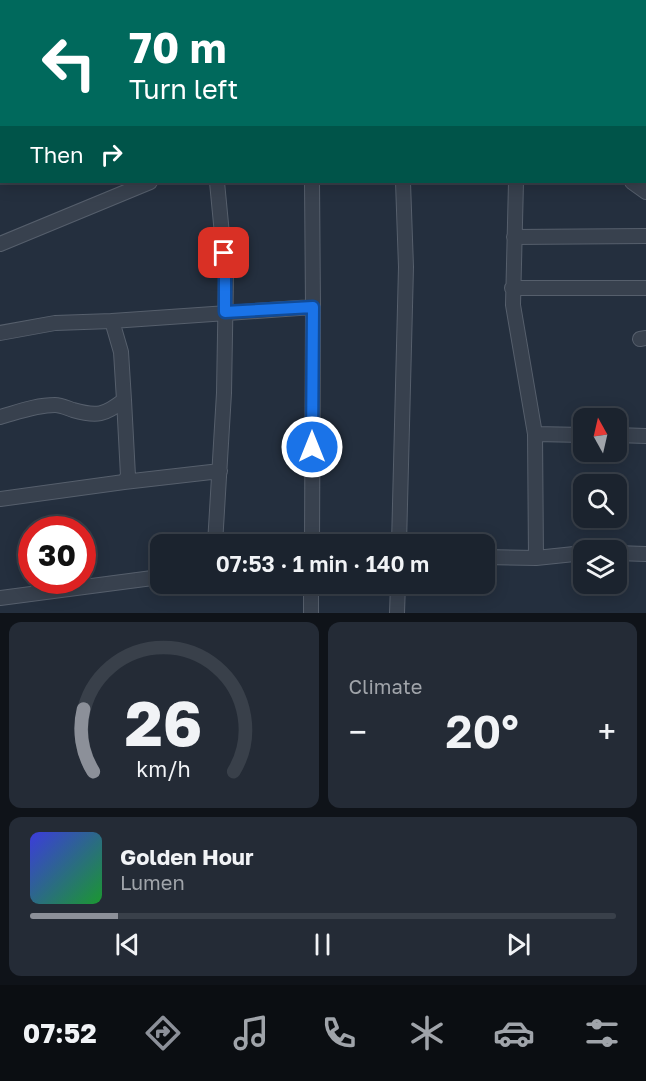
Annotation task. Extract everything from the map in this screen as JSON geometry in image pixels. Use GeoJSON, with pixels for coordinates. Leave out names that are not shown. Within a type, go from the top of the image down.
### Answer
{"type":"FeatureCollection","features":[{"type":"Feature","properties":{"kind":"street"},"geometry":{"type":"LineString","coordinates":[[0,244],[148,183]]}},
{"type":"Feature","properties":{"kind":"street"},"geometry":{"type":"LineString","coordinates":[[216,534],[224,393],[225,312],[225,276],[217,183]]}},
{"type":"Feature","properties":{"kind":"street"},"geometry":{"type":"LineString","coordinates":[[312,183],[312,534]]}},
{"type":"Feature","properties":{"kind":"street"},"geometry":{"type":"LineString","coordinates":[[399,534],[406,267],[403,183]]}},
{"type":"Feature","properties":{"kind":"street"},"geometry":{"type":"LineString","coordinates":[[516,183],[512,288],[534,434],[536,558]]}},
{"type":"Feature","properties":{"kind":"street"},"geometry":{"type":"LineString","coordinates":[[633,183],[646,192]]}},
{"type":"Feature","properties":{"kind":"street"},"geometry":{"type":"LineString","coordinates":[[514,237],[646,236]]}},
{"type":"Feature","properties":{"kind":"street"},"geometry":{"type":"LineString","coordinates":[[512,288],[646,288]]}},
{"type":"Feature","properties":{"kind":"street"},"geometry":{"type":"LineString","coordinates":[[0,333],[56,324],[313,307]]}},
{"type":"Feature","properties":{"kind":"street"},"geometry":{"type":"LineString","coordinates":[[112,321],[121,352],[128,476],[124,482]]}},
{"type":"Feature","properties":{"kind":"street"},"geometry":{"type":"LineString","coordinates":[[0,417],[57,405],[88,415],[99,414],[109,411],[124,400]]}},
{"type":"Feature","properties":{"kind":"street"},"geometry":{"type":"LineString","coordinates":[[534,434],[573,435]]}},
{"type":"Feature","properties":{"kind":"street"},"geometry":{"type":"LineString","coordinates":[[627,435],[646,436]]}},
{"type":"Feature","properties":{"kind":"street"},"geometry":{"type":"LineString","coordinates":[[0,499],[220,471]]}},
{"type":"Feature","properties":{"kind":"street"},"geometry":{"type":"LineString","coordinates":[[495,557],[536,558],[573,554]]}},
{"type":"Feature","properties":{"kind":"street"},"geometry":{"type":"LineString","coordinates":[[627,554],[646,554]]}},
{"type":"Feature","properties":{"kind":"street"},"geometry":{"type":"LineString","coordinates":[[0,598],[150,578]]}},
{"type":"Feature","properties":{"kind":"street"},"geometry":{"type":"LineString","coordinates":[[311,594],[311,613]]}},
{"type":"Feature","properties":{"kind":"street"},"geometry":{"type":"LineString","coordinates":[[397,613],[398,594]]}},
{"type":"Feature","properties":{"kind":"route"},"geometry":{"type":"LineString","coordinates":[[224,253],[225,312],[313,307],[312,447]]}}]}
